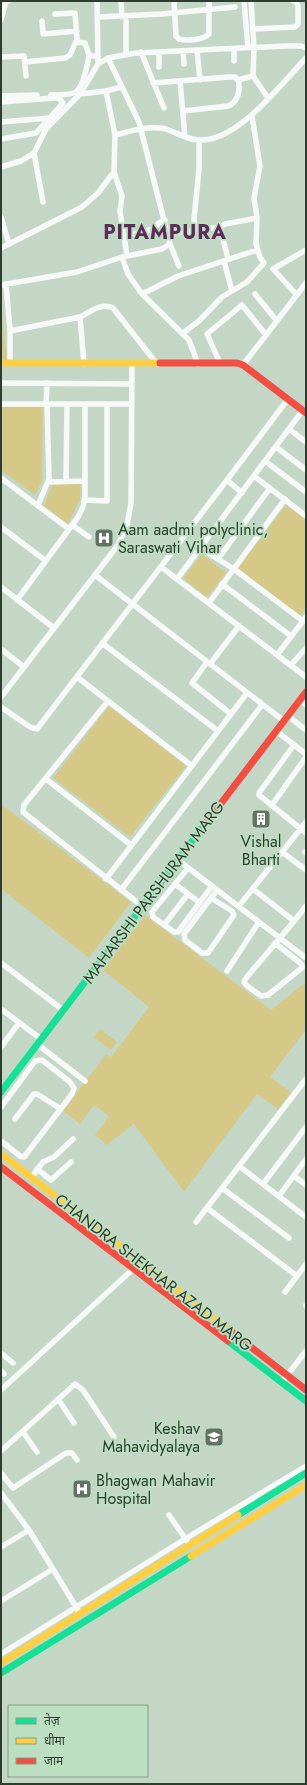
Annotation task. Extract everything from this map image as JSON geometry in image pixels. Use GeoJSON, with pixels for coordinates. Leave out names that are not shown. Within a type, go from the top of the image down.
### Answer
{"type":"FeatureCollection","features":[{"type":"Feature","properties":{"kind":"street"},"geometry":{"type":"LineString","coordinates":[[1,20],[6,1],[8,1]]}},
{"type":"Feature","properties":{"kind":"street"},"geometry":{"type":"LineString","coordinates":[[97,1],[98,64]]}},
{"type":"Feature","properties":{"kind":"street"},"geometry":{"type":"LineString","coordinates":[[121,1],[124,19],[126,54]]}},
{"type":"Feature","properties":{"kind":"street"},"geometry":{"type":"LineString","coordinates":[[174,1],[176,36],[179,39],[185,40],[205,38],[209,34],[209,1]]}},
{"type":"Feature","properties":{"kind":"street"},"geometry":{"type":"LineString","coordinates":[[253,29],[297,26],[298,6],[296,2],[293,1]]}},
{"type":"Feature","properties":{"kind":"street"},"geometry":{"type":"LineString","coordinates":[[248,48],[244,4],[251,3],[254,48],[252,76],[268,98]]}},
{"type":"Feature","properties":{"kind":"street"},"geometry":{"type":"LineString","coordinates":[[98,17],[124,19],[235,7]]}},
{"type":"Feature","properties":{"kind":"street"},"geometry":{"type":"LineString","coordinates":[[25,62],[68,57],[71,53],[76,42],[75,13],[55,14]]}},
{"type":"Feature","properties":{"kind":"street"},"geometry":{"type":"LineString","coordinates":[[42,21],[43,34],[76,31]]}},
{"type":"Feature","properties":{"kind":"street"},"geometry":{"type":"LineString","coordinates":[[1,96],[72,94],[77,92],[84,80],[85,70],[88,65],[90,55],[85,43],[76,42]]}},
{"type":"Feature","properties":{"kind":"street"},"geometry":{"type":"LineString","coordinates":[[1,139],[36,133],[80,94],[98,64],[108,58],[141,52],[296,46],[306,48]]}},
{"type":"Feature","properties":{"kind":"street"},"geometry":{"type":"LineString","coordinates":[[234,48],[234,62]]}},
{"type":"Feature","properties":{"kind":"street"},"geometry":{"type":"LineString","coordinates":[[197,50],[200,80]]}},
{"type":"Feature","properties":{"kind":"street"},"geometry":{"type":"LineString","coordinates":[[183,51],[184,64]]}},
{"type":"Feature","properties":{"kind":"street"},"geometry":{"type":"LineString","coordinates":[[141,52],[164,108]]}},
{"type":"Feature","properties":{"kind":"street"},"geometry":{"type":"LineString","coordinates":[[158,52],[159,67]]}},
{"type":"Feature","properties":{"kind":"street"},"geometry":{"type":"LineString","coordinates":[[90,55],[98,57]]}},
{"type":"Feature","properties":{"kind":"street"},"geometry":{"type":"LineString","coordinates":[[1,57],[24,56],[26,76]]}},
{"type":"Feature","properties":{"kind":"street"},"geometry":{"type":"LineString","coordinates":[[108,58],[140,128],[170,244],[179,266]]}},
{"type":"Feature","properties":{"kind":"street"},"geometry":{"type":"LineString","coordinates":[[115,136],[140,128],[164,129],[185,137],[199,140],[224,135],[252,116],[306,58]]}},
{"type":"Feature","properties":{"kind":"street"},"geometry":{"type":"LineString","coordinates":[[153,83],[228,77],[235,77],[238,80],[252,76]]}},
{"type":"Feature","properties":{"kind":"street"},"geometry":{"type":"LineString","coordinates":[[183,111],[228,106],[234,103],[237,99],[238,80]]}},
{"type":"Feature","properties":{"kind":"street"},"geometry":{"type":"LineString","coordinates":[[180,81],[185,137]]}},
{"type":"Feature","properties":{"kind":"street"},"geometry":{"type":"LineString","coordinates":[[80,94],[106,91],[121,87]]}},
{"type":"Feature","properties":{"kind":"street"},"geometry":{"type":"LineString","coordinates":[[106,91],[115,136],[114,172],[122,196],[120,211],[128,274],[142,294],[189,340],[198,364]]}},
{"type":"Feature","properties":{"kind":"street"},"geometry":{"type":"LineString","coordinates":[[1,102],[59,98],[63,102],[49,122],[34,153],[21,161],[1,167]]}},
{"type":"Feature","properties":{"kind":"street"},"geometry":{"type":"LineString","coordinates":[[183,334],[199,321],[220,299],[247,282],[264,263],[257,250],[257,218],[254,198],[260,166],[252,116]]}},
{"type":"Feature","properties":{"kind":"street"},"geometry":{"type":"LineString","coordinates":[[1,122],[49,122]]}},
{"type":"Feature","properties":{"kind":"street"},"geometry":{"type":"LineString","coordinates":[[195,230],[194,219],[199,169],[199,140]]}},
{"type":"Feature","properties":{"kind":"street"},"geometry":{"type":"LineString","coordinates":[[34,153],[43,202]]}},
{"type":"Feature","properties":{"kind":"street"},"geometry":{"type":"LineString","coordinates":[[1,248],[82,207],[98,193],[114,172]]}},
{"type":"Feature","properties":{"kind":"street"},"geometry":{"type":"LineString","coordinates":[[1,217],[9,244]]}},
{"type":"Feature","properties":{"kind":"street"},"geometry":{"type":"LineString","coordinates":[[168,234],[220,227],[225,224],[257,218]]}},
{"type":"Feature","properties":{"kind":"street"},"geometry":{"type":"LineString","coordinates":[[131,235],[153,229],[165,220]]}},
{"type":"Feature","properties":{"kind":"street"},"geometry":{"type":"LineString","coordinates":[[220,227],[232,291]]}},
{"type":"Feature","properties":{"kind":"street"},"geometry":{"type":"LineString","coordinates":[[10,363],[10,331],[4,285],[77,272],[125,257],[162,249],[170,244]]}},
{"type":"Feature","properties":{"kind":"street"},"geometry":{"type":"LineString","coordinates":[[142,294],[174,277],[257,250]]}},
{"type":"Feature","properties":{"kind":"street"},"geometry":{"type":"LineString","coordinates":[[297,295],[273,269],[306,250]]}},
{"type":"Feature","properties":{"kind":"street"},"geometry":{"type":"LineString","coordinates":[[243,364],[306,283]]}},
{"type":"Feature","properties":{"kind":"street"},"geometry":{"type":"LineString","coordinates":[[255,294],[277,321]]}},
{"type":"Feature","properties":{"kind":"street"},"geometry":{"type":"LineString","coordinates":[[10,331],[80,317],[102,306],[108,306],[113,308],[158,364]]}},
{"type":"Feature","properties":{"kind":"street"},"geometry":{"type":"LineString","coordinates":[[220,363],[207,334],[242,306],[266,335]]}},
{"type":"Feature","properties":{"kind":"street"},"geometry":{"type":"LineString","coordinates":[[80,317],[84,364]]}},
{"type":"Feature","properties":{"kind":"street"},"geometry":{"type":"LineString","coordinates":[[1,363],[243,364],[304,411],[177,579]]}},
{"type":"Feature","properties":{"kind":"street"},"geometry":{"type":"LineString","coordinates":[[1,697],[118,545],[130,514],[133,460],[132,364]]}},
{"type":"Feature","properties":{"kind":"street"},"geometry":{"type":"LineString","coordinates":[[1,383],[132,384]]}},
{"type":"Feature","properties":{"kind":"street"},"geometry":{"type":"LineString","coordinates":[[38,505],[48,482],[47,383]]}},
{"type":"Feature","properties":{"kind":"street"},"geometry":{"type":"LineString","coordinates":[[1,707],[30,727],[37,729],[288,398]]}},
{"type":"Feature","properties":{"kind":"street"},"geometry":{"type":"LineString","coordinates":[[1,404],[132,404]]}},
{"type":"Feature","properties":{"kind":"street"},"geometry":{"type":"LineString","coordinates":[[66,481],[67,405]]}},
{"type":"Feature","properties":{"kind":"street"},"geometry":{"type":"LineString","coordinates":[[17,600],[71,527],[83,507],[85,481],[85,405]]}},
{"type":"Feature","properties":{"kind":"street"},"geometry":{"type":"LineString","coordinates":[[84,500],[107,501],[107,405]]}},
{"type":"Feature","properties":{"kind":"street"},"geometry":{"type":"LineString","coordinates":[[289,429],[306,442]]}},
{"type":"Feature","properties":{"kind":"street"},"geometry":{"type":"LineString","coordinates":[[276,447],[306,470]]}},
{"type":"Feature","properties":{"kind":"street"},"geometry":{"type":"LineString","coordinates":[[265,461],[306,492]]}},
{"type":"Feature","properties":{"kind":"street"},"geometry":{"type":"LineString","coordinates":[[254,476],[306,516]]}},
{"type":"Feature","properties":{"kind":"street"},"geometry":{"type":"LineString","coordinates":[[1,478],[38,505],[89,537]]}},
{"type":"Feature","properties":{"kind":"street"},"geometry":{"type":"LineString","coordinates":[[227,480],[242,492]]}},
{"type":"Feature","properties":{"kind":"street"},"geometry":{"type":"LineString","coordinates":[[48,482],[85,481]]}},
{"type":"Feature","properties":{"kind":"street"},"geometry":{"type":"LineString","coordinates":[[218,559],[270,488]]}},
{"type":"Feature","properties":{"kind":"street"},"geometry":{"type":"LineString","coordinates":[[209,603],[285,499]]}},
{"type":"Feature","properties":{"kind":"street"},"geometry":{"type":"LineString","coordinates":[[1,527],[46,561]]}},
{"type":"Feature","properties":{"kind":"street"},"geometry":{"type":"LineString","coordinates":[[200,548],[234,569],[304,619],[276,655]]}},
{"type":"Feature","properties":{"kind":"street"},"geometry":{"type":"LineString","coordinates":[[161,567],[306,677]]}},
{"type":"Feature","properties":{"kind":"street"},"geometry":{"type":"LineString","coordinates":[[95,575],[262,705],[306,730]]}},
{"type":"Feature","properties":{"kind":"street"},"geometry":{"type":"LineString","coordinates":[[222,584],[291,636]]}},
{"type":"Feature","properties":{"kind":"street"},"geometry":{"type":"LineString","coordinates":[[1,587],[54,628]]}},
{"type":"Feature","properties":{"kind":"street"},"geometry":{"type":"LineString","coordinates":[[231,714],[192,683],[239,626]]}},
{"type":"Feature","properties":{"kind":"street"},"geometry":{"type":"LineString","coordinates":[[102,643],[218,731]]}},
{"type":"Feature","properties":{"kind":"street"},"geometry":{"type":"LineString","coordinates":[[291,665],[306,648]]}},
{"type":"Feature","properties":{"kind":"street"},"geometry":{"type":"LineString","coordinates":[[1,649],[24,667]]}},
{"type":"Feature","properties":{"kind":"street"},"geometry":{"type":"LineString","coordinates":[[77,677],[192,766]]}},
{"type":"Feature","properties":{"kind":"street","name":"MAHARSHI PARSHURAM MARG"},"geometry":{"type":"LineString","coordinates":[[1,1092],[306,692]]}},
{"type":"Feature","properties":{"kind":"street"},"geometry":{"type":"LineString","coordinates":[[106,879],[247,693]]}},
{"type":"Feature","properties":{"kind":"street"},"geometry":{"type":"LineString","coordinates":[[300,700],[306,705]]}},
{"type":"Feature","properties":{"kind":"street"},"geometry":{"type":"LineString","coordinates":[[108,701],[23,808],[24,814],[142,906]]}},
{"type":"Feature","properties":{"kind":"street"},"geometry":{"type":"LineString","coordinates":[[120,890],[262,705]]}},
{"type":"Feature","properties":{"kind":"street"},"geometry":{"type":"LineString","coordinates":[[276,731],[306,754]]}},
{"type":"Feature","properties":{"kind":"street"},"geometry":{"type":"LineString","coordinates":[[294,745],[259,793],[260,796],[306,833]]}},
{"type":"Feature","properties":{"kind":"street"},"geometry":{"type":"LineString","coordinates":[[272,805],[306,757]]}},
{"type":"Feature","properties":{"kind":"street"},"geometry":{"type":"LineString","coordinates":[[46,780],[132,846]]}},
{"type":"Feature","properties":{"kind":"street"},"geometry":{"type":"LineString","coordinates":[[238,906],[306,822]]}},
{"type":"Feature","properties":{"kind":"street"},"geometry":{"type":"LineString","coordinates":[[282,852],[306,870]]}},
{"type":"Feature","properties":{"kind":"street"},"geometry":{"type":"LineString","coordinates":[[178,860],[306,958]]}},
{"type":"Feature","properties":{"kind":"street"},"geometry":{"type":"LineString","coordinates":[[188,868],[152,912],[153,917],[174,932],[178,932],[200,903],[214,888]]}},
{"type":"Feature","properties":{"kind":"street"},"geometry":{"type":"LineString","coordinates":[[175,884],[200,903]]}},
{"type":"Feature","properties":{"kind":"street"},"geometry":{"type":"LineString","coordinates":[[211,898],[232,912],[234,915],[206,954],[202,953],[185,940],[184,934],[211,898],[214,888]]}},
{"type":"Feature","properties":{"kind":"street"},"geometry":{"type":"LineString","coordinates":[[253,889],[294,921]]}},
{"type":"Feature","properties":{"kind":"street"},"geometry":{"type":"LineString","coordinates":[[164,925],[188,894]]}},
{"type":"Feature","properties":{"kind":"street"},"geometry":{"type":"LineString","coordinates":[[275,942],[303,967],[268,995],[261,996],[246,986],[244,982],[275,942],[279,937],[306,906]]}},
{"type":"Feature","properties":{"kind":"street"},"geometry":{"type":"LineString","coordinates":[[227,971],[259,922]]}},
{"type":"Feature","properties":{"kind":"street"},"geometry":{"type":"LineString","coordinates":[[1,963],[63,1010]]}},
{"type":"Feature","properties":{"kind":"street"},"geometry":{"type":"LineString","coordinates":[[2,1012],[19,1023],[85,1081]]}},
{"type":"Feature","properties":{"kind":"street"},"geometry":{"type":"LineString","coordinates":[[1,1047],[19,1023]]}},
{"type":"Feature","properties":{"kind":"street"},"geometry":{"type":"LineString","coordinates":[[1,1107],[35,1061],[42,1060],[70,1082],[74,1088],[74,1091],[26,1155],[22,1157],[15,1165]]}},
{"type":"Feature","properties":{"kind":"street"},"geometry":{"type":"LineString","coordinates":[[196,1222],[306,1079]]}},
{"type":"Feature","properties":{"kind":"street"},"geometry":{"type":"LineString","coordinates":[[15,1119],[34,1094],[37,1094],[61,1109]]}},
{"type":"Feature","properties":{"kind":"street"},"geometry":{"type":"LineString","coordinates":[[263,1184],[306,1127]]}},
{"type":"Feature","properties":{"kind":"street"},"geometry":{"type":"LineString","coordinates":[[32,1178],[37,1169],[44,1162],[54,1158],[73,1139]]}},
{"type":"Feature","properties":{"kind":"street"},"geometry":{"type":"LineString","coordinates":[[1,1141],[22,1157]]}},
{"type":"Feature","properties":{"kind":"street","name":"CHANDRA SHEKHAR AZAD MARG"},"geometry":{"type":"LineString","coordinates":[[1,1154],[306,1390]]}},
{"type":"Feature","properties":{"kind":"street"},"geometry":{"type":"LineString","coordinates":[[279,1196],[305,1161]]}},
{"type":"Feature","properties":{"kind":"street"},"geometry":{"type":"LineString","coordinates":[[37,1169],[51,1180],[72,1162]]}},
{"type":"Feature","properties":{"kind":"street"},"geometry":{"type":"LineString","coordinates":[[239,1166],[306,1217]]}},
{"type":"Feature","properties":{"kind":"street","name":"CHANDRA SHEKHAR AZAD MARG"},"geometry":{"type":"LineString","coordinates":[[1,1168],[306,1401]]}},
{"type":"Feature","properties":{"kind":"street"},"geometry":{"type":"LineString","coordinates":[[294,1176],[306,1185]]}},
{"type":"Feature","properties":{"kind":"street"},"geometry":{"type":"LineString","coordinates":[[222,1188],[290,1238]]}},
{"type":"Feature","properties":{"kind":"street"},"geometry":{"type":"LineString","coordinates":[[207,1208],[297,1276]]}},
{"type":"Feature","properties":{"kind":"street"},"geometry":{"type":"LineString","coordinates":[[285,1292],[306,1264]]}},
{"type":"Feature","properties":{"kind":"street"},"geometry":{"type":"LineString","coordinates":[[1,1390],[133,1269]]}},
{"type":"Feature","properties":{"kind":"street"},"geometry":{"type":"LineString","coordinates":[[282,1382],[306,1351]]}},
{"type":"Feature","properties":{"kind":"street"},"geometry":{"type":"LineString","coordinates":[[1,1353],[13,1363]]}},
{"type":"Feature","properties":{"kind":"street"},"geometry":{"type":"LineString","coordinates":[[1,1451],[73,1385],[77,1385],[83,1390],[114,1437]]}},
{"type":"Feature","properties":{"kind":"street"},"geometry":{"type":"LineString","coordinates":[[58,1399],[74,1423]]}},
{"type":"Feature","properties":{"kind":"street"},"geometry":{"type":"LineString","coordinates":[[23,1432],[37,1452]]}},
{"type":"Feature","properties":{"kind":"street"},"geometry":{"type":"LineString","coordinates":[[1,1474],[13,1488],[66,1453],[72,1453],[77,1460]]}},
{"type":"Feature","properties":{"kind":"street"},"geometry":{"type":"LineString","coordinates":[[1,1663],[78,1610],[306,1466]]}},
{"type":"Feature","properties":{"kind":"street"},"geometry":{"type":"LineString","coordinates":[[1,1654],[78,1610],[105,1598],[187,1541],[306,1473]]}},
{"type":"Feature","properties":{"kind":"street"},"geometry":{"type":"LineString","coordinates":[[1,1673],[306,1485]]}},
{"type":"Feature","properties":{"kind":"street"},"geometry":{"type":"LineString","coordinates":[[1,1493],[28,1530],[78,1610]]}},
{"type":"Feature","properties":{"kind":"street"},"geometry":{"type":"LineString","coordinates":[[169,1515],[187,1541]]}},
{"type":"Feature","properties":{"kind":"street"},"geometry":{"type":"LineString","coordinates":[[1,1547],[28,1530]]}},
{"type":"Feature","properties":{"kind":"street"},"geometry":{"type":"LineString","coordinates":[[1,1601],[53,1569]]}},
{"type":"Feature","properties":{"kind":"street"},"geometry":{"type":"LineString","coordinates":[[105,1598],[110,1606]]}},
{"type":"Feature","properties":{"kind":"shaded area"},"geometry":{"type":"Polygon","coordinates":[[[1,302],[7,360],[1,360],[1,302]]]}},
{"type":"Feature","properties":{"kind":"shaded area"},"geometry":{"type":"Polygon","coordinates":[[[1,407],[43,407],[42,481],[35,495],[1,470],[1,407]]]}},
{"type":"Feature","properties":{"kind":"shaded area"},"geometry":{"type":"Polygon","coordinates":[[[53,482],[81,482],[80,499],[68,524],[44,506],[53,482]]]}},
{"type":"Feature","properties":{"kind":"shaded area"},"geometry":{"type":"Polygon","coordinates":[[[286,505],[306,520],[306,608],[300,616],[238,568],[286,505]]]}},
{"type":"Feature","properties":{"kind":"shaded area"},"geometry":{"type":"Polygon","coordinates":[[[202,554],[226,573],[207,597],[183,578],[202,554]]]}},
{"type":"Feature","properties":{"kind":"shaded area"},"geometry":{"type":"Polygon","coordinates":[[[109,706],[186,766],[130,837],[53,778],[109,706]]]}},
{"type":"Feature","properties":{"kind":"shaded area"},"geometry":{"type":"Polygon","coordinates":[[[1,804],[131,902],[89,958],[1,889],[1,804]]]}},
{"type":"Feature","properties":{"kind":"shaded area"},"geometry":{"type":"Polygon","coordinates":[[[145,915],[271,1010],[306,982],[306,1030],[270,1077],[291,1092],[278,1109],[257,1094],[184,1192],[134,1124],[107,1145],[95,1135],[109,1116],[94,1105],[80,1124],[63,1111],[106,1054],[111,1057],[149,1007],[103,970],[145,915]]]}},
{"type":"Feature","properties":{"kind":"shaded area"},"geometry":{"type":"Polygon","coordinates":[[[100,1029],[117,1042],[111,1050],[93,1037],[100,1029]]]}},
{"type":"Feature","properties":{"kind":"traffic: fast"},"geometry":{"type":"LineString","coordinates":[[1,1092],[206,823]]}},
{"type":"Feature","properties":{"kind":"traffic: fast"},"geometry":{"type":"LineString","coordinates":[[228,1341],[306,1401]]}},
{"type":"Feature","properties":{"kind":"traffic: fast"},"geometry":{"type":"LineString","coordinates":[[238,1515],[306,1473]]}},
{"type":"Feature","properties":{"kind":"traffic: fast"},"geometry":{"type":"LineString","coordinates":[[1,1673],[191,1556]]}},
{"type":"Feature","properties":{"kind":"traffic: slow"},"geometry":{"type":"LineString","coordinates":[[1,363],[160,363]]}},
{"type":"Feature","properties":{"kind":"traffic: slow"},"geometry":{"type":"LineString","coordinates":[[1,1154],[233,1333]]}},
{"type":"Feature","properties":{"kind":"traffic: slow"},"geometry":{"type":"LineString","coordinates":[[191,1556],[306,1485]]}},
{"type":"Feature","properties":{"kind":"traffic: slow"},"geometry":{"type":"LineString","coordinates":[[1,1663],[238,1515]]}},
{"type":"Feature","properties":{"kind":"traffic: jam"},"geometry":{"type":"LineString","coordinates":[[160,363],[237,363],[243,365],[306,413]]}},
{"type":"Feature","properties":{"kind":"traffic: jam"},"geometry":{"type":"LineString","coordinates":[[206,823],[306,692]]}},
{"type":"Feature","properties":{"kind":"traffic: jam"},"geometry":{"type":"LineString","coordinates":[[1,1167],[228,1341]]}},
{"type":"Feature","properties":{"kind":"traffic: jam"},"geometry":{"type":"LineString","coordinates":[[233,1333],[306,1390]]}},
{"type":"Feature","properties":{"kind":"place","name":"Aam aadmi polyclinic, Saraswati Vihar"},"geometry":{"type":"Point","coordinates":[104,538]}},
{"type":"Feature","properties":{"kind":"place","name":"Vishal Bharti"},"geometry":{"type":"Point","coordinates":[261,819]}},
{"type":"Feature","properties":{"kind":"place","name":"Keshav Mahavidyalaya"},"geometry":{"type":"Point","coordinates":[214,1437]}},
{"type":"Feature","properties":{"kind":"place","name":"Bhagwan Mahavir Hospital"},"geometry":{"type":"Point","coordinates":[82,1489]}},
{"type":"Feature","properties":{"kind":"district","name":"PITAMPURA"},"geometry":{"type":"Point","coordinates":[165,232]}}]}
